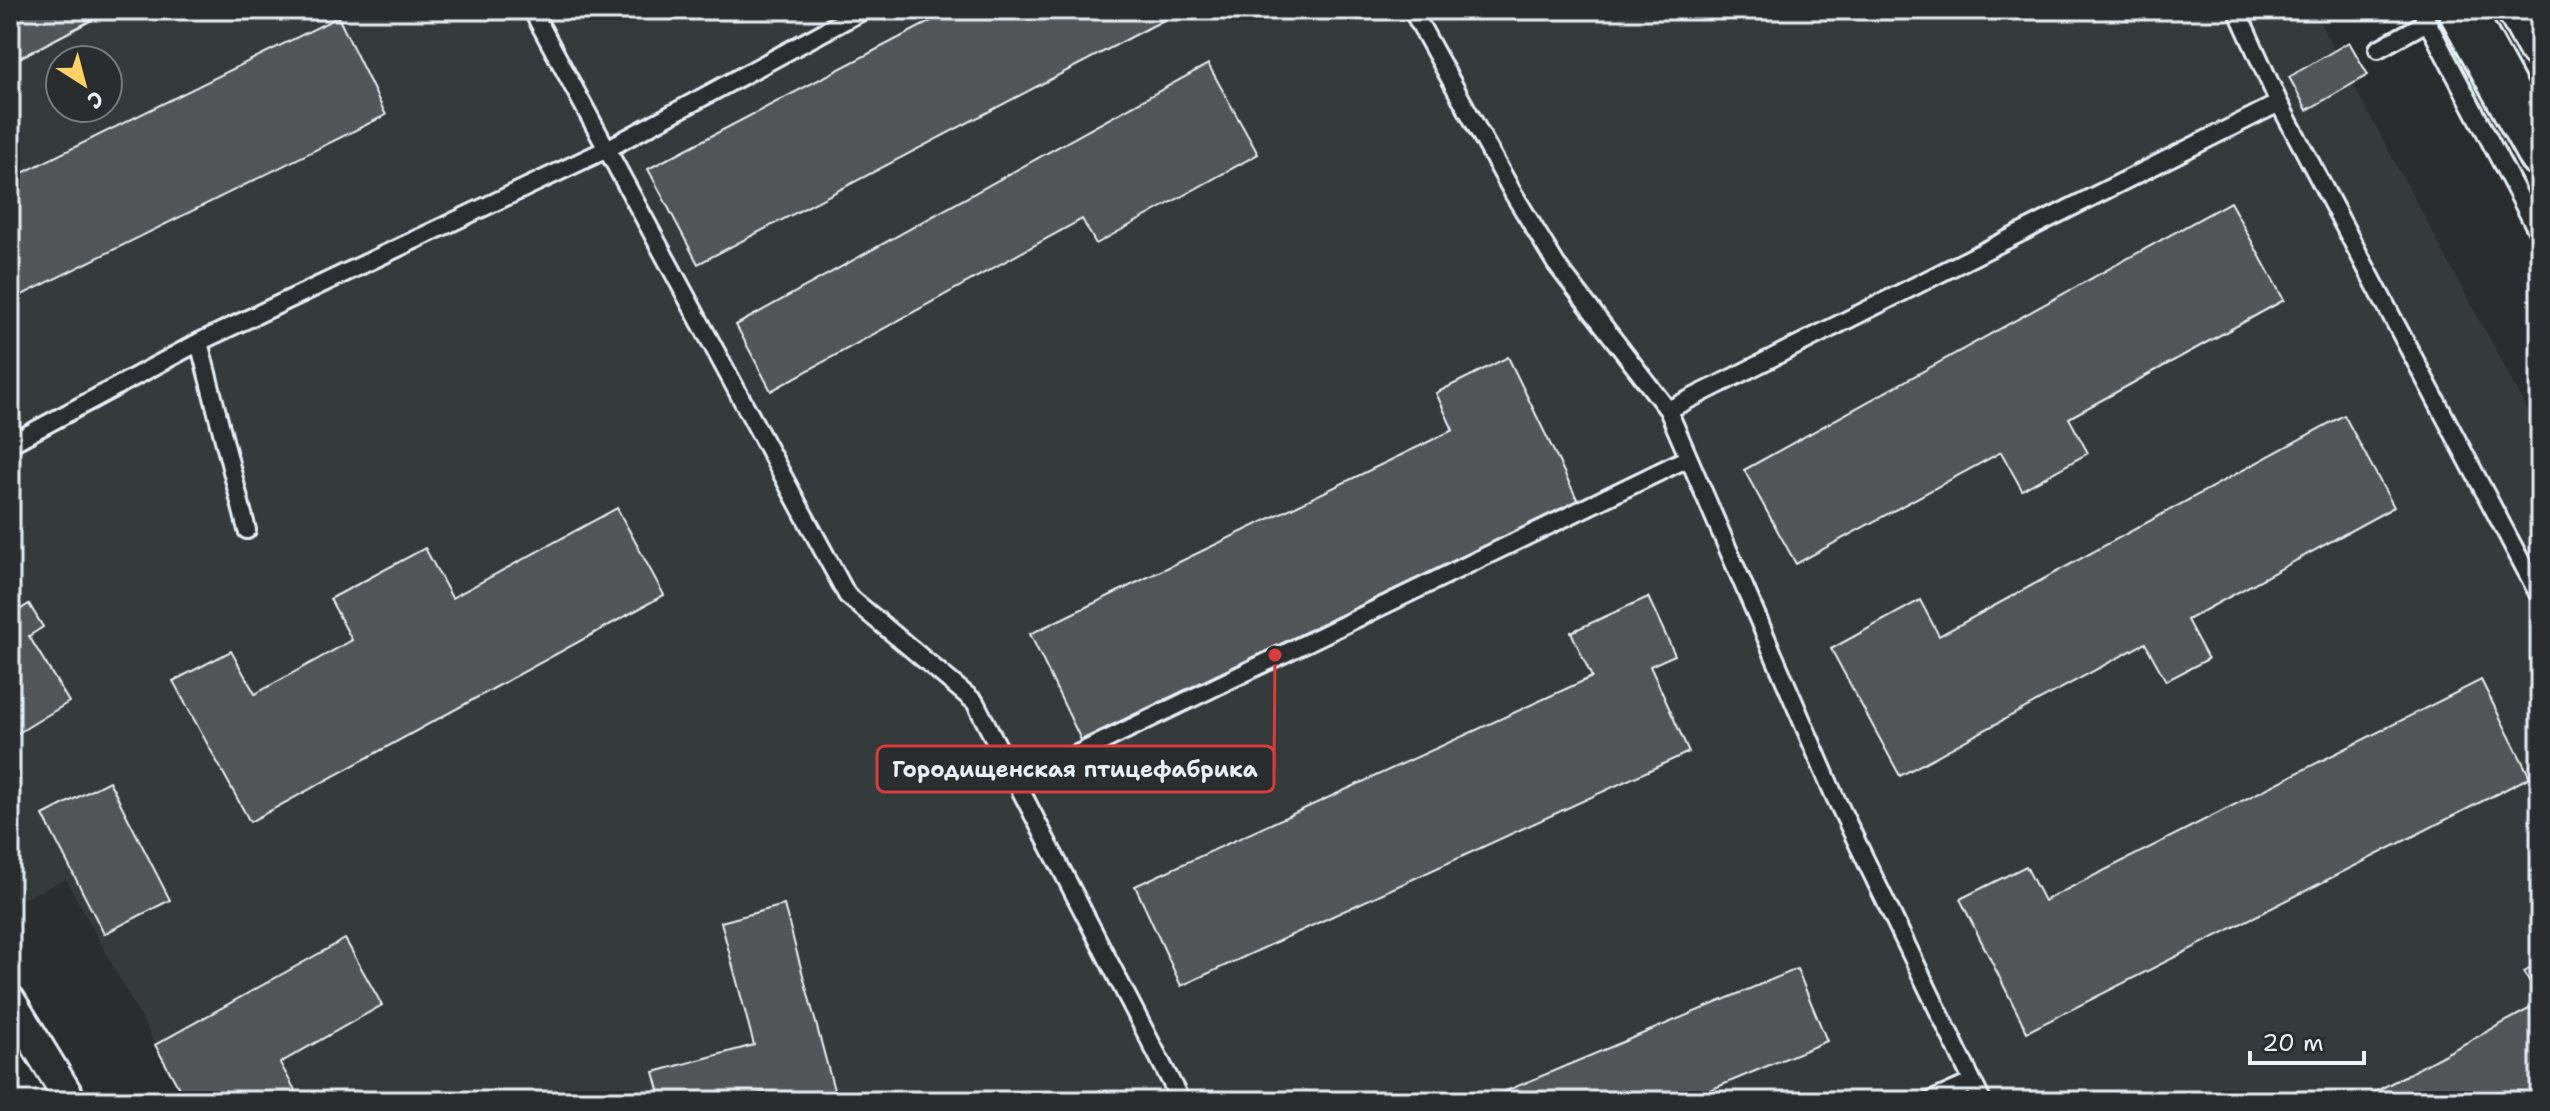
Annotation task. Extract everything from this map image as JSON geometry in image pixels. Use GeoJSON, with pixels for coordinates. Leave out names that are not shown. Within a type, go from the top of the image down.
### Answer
{"type":"FeatureCollection","features":[{"type":"Feature","properties":{"kind":"highway"},"geometry":{"type":"LineString","coordinates":[[2520,10],[2540,46]]}},
{"type":"Feature","properties":{"kind":"highway"},"geometry":{"type":"LineString","coordinates":[[2436,14],[2540,154]]}},
{"type":"Feature","properties":{"kind":"street"},"geometry":{"type":"LineString","coordinates":[[10,1001],[71,1101]]}},
{"type":"Feature","properties":{"kind":"lane"},"geometry":{"type":"LineString","coordinates":[[532,10],[847,595],[975,702],[1181,1101]]}},
{"type":"Feature","properties":{"kind":"lane"},"geometry":{"type":"LineString","coordinates":[[10,444],[199,342],[607,149],[864,10]]}},
{"type":"Feature","properties":{"kind":"lane"},"geometry":{"type":"LineString","coordinates":[[1412,10],[1556,264],[1668,410],[1834,795],[1982,1101]]}},
{"type":"Feature","properties":{"kind":"lane"},"geometry":{"type":"LineString","coordinates":[[2237,10],[2279,103],[2540,597]]}},
{"type":"Feature","properties":{"kind":"lane"},"geometry":{"type":"LineString","coordinates":[[2378,49],[2436,14],[2540,236]]}},
{"type":"Feature","properties":{"kind":"lane"},"geometry":{"type":"LineString","coordinates":[[1668,410],[2279,103]]}},
{"type":"Feature","properties":{"kind":"lane"},"geometry":{"type":"LineString","coordinates":[[199,342],[247,530]]}},
{"type":"Feature","properties":{"kind":"lane"},"geometry":{"type":"LineString","coordinates":[[1017,783],[1688,458]]}},
{"type":"Feature","properties":{"kind":"lane"},"geometry":{"type":"LineString","coordinates":[[1930,1101],[1973,1082]]}},
{"type":"Feature","properties":{"kind":"shaded area"},"geometry":{"type":"Polygon","coordinates":[[[10,10],[2313,10],[2540,433],[2540,1101],[186,1101],[66,879],[10,905],[10,10]]]}},
{"type":"Feature","properties":{"kind":"building"},"geometry":{"type":"Polygon","coordinates":[[[10,10],[111,10],[44,44],[10,63],[10,10]]]}},
{"type":"Feature","properties":{"kind":"building"},"geometry":{"type":"Polygon","coordinates":[[[952,10],[1183,10],[698,264],[648,169],[952,10]]]}},
{"type":"Feature","properties":{"kind":"building"},"geometry":{"type":"Polygon","coordinates":[[[338,17],[386,115],[10,301],[10,179],[338,17]]]}},
{"type":"Feature","properties":{"kind":"building"},"geometry":{"type":"Polygon","coordinates":[[[2349,42],[2368,75],[2307,110],[2289,77],[2349,42]]]}},
{"type":"Feature","properties":{"kind":"building"},"geometry":{"type":"Polygon","coordinates":[[[1208,64],[1258,154],[1096,244],[1082,219],[771,391],[736,325],[1208,64]]]}},
{"type":"Feature","properties":{"kind":"building"},"geometry":{"type":"Polygon","coordinates":[[[2230,202],[2284,300],[2069,418],[2088,453],[2022,490],[2001,452],[1796,564],[1744,470],[2230,202]]]}},
{"type":"Feature","properties":{"kind":"building"},"geometry":{"type":"Polygon","coordinates":[[[1508,357],[1578,501],[1081,740],[1030,634],[1453,430],[1436,393],[1508,357]]]}},
{"type":"Feature","properties":{"kind":"building"},"geometry":{"type":"Polygon","coordinates":[[[2344,415],[2394,507],[2187,620],[2208,659],[2166,681],[2145,643],[1900,776],[1831,649],[1920,600],[1939,636],[2344,415]]]}},
{"type":"Feature","properties":{"kind":"building"},"geometry":{"type":"Polygon","coordinates":[[[617,508],[664,595],[250,822],[173,681],[231,651],[255,694],[352,640],[330,599],[425,548],[452,598],[617,508]]]}},
{"type":"Feature","properties":{"kind":"building"},"geometry":{"type":"Polygon","coordinates":[[[1648,597],[1675,655],[1650,666],[1689,752],[1181,986],[1135,886],[1592,677],[1571,632],[1648,597]]]}},
{"type":"Feature","properties":{"kind":"building"},"geometry":{"type":"Polygon","coordinates":[[[10,602],[16,612],[29,604],[43,627],[29,636],[69,702],[10,738],[10,602]]]}},
{"type":"Feature","properties":{"kind":"building"},"geometry":{"type":"Polygon","coordinates":[[[2481,680],[2530,777],[2027,1032],[1960,899],[2026,866],[2044,901],[2481,680]]]}},
{"type":"Feature","properties":{"kind":"building"},"geometry":{"type":"Polygon","coordinates":[[[109,781],[170,900],[104,934],[43,815],[109,781]]]}},
{"type":"Feature","properties":{"kind":"building"},"geometry":{"type":"Polygon","coordinates":[[[784,905],[837,1101],[767,1101],[765,1092],[732,1101],[662,1101],[654,1072],[754,1045],[721,922],[784,905]]]}},
{"type":"Feature","properties":{"kind":"building"},"geometry":{"type":"Polygon","coordinates":[[[345,939],[382,1005],[280,1063],[301,1101],[186,1101],[155,1045],[345,939]]]}},
{"type":"Feature","properties":{"kind":"building"},"geometry":{"type":"Polygon","coordinates":[[[2540,963],[2540,999],[2524,972],[2540,963]]]}},
{"type":"Feature","properties":{"kind":"building"},"geometry":{"type":"Polygon","coordinates":[[[1797,969],[1827,1041],[1684,1101],[1482,1101],[1797,969]]]}},
{"type":"Feature","properties":{"kind":"building"},"geometry":{"type":"Polygon","coordinates":[[[2540,1003],[2540,1101],[2358,1101],[2540,1003]]]}},
{"type":"Feature","properties":{"kind":"place","name":"Городищенская птицефабрика"},"geometry":{"type":"Point","coordinates":[1275,655]}}]}
